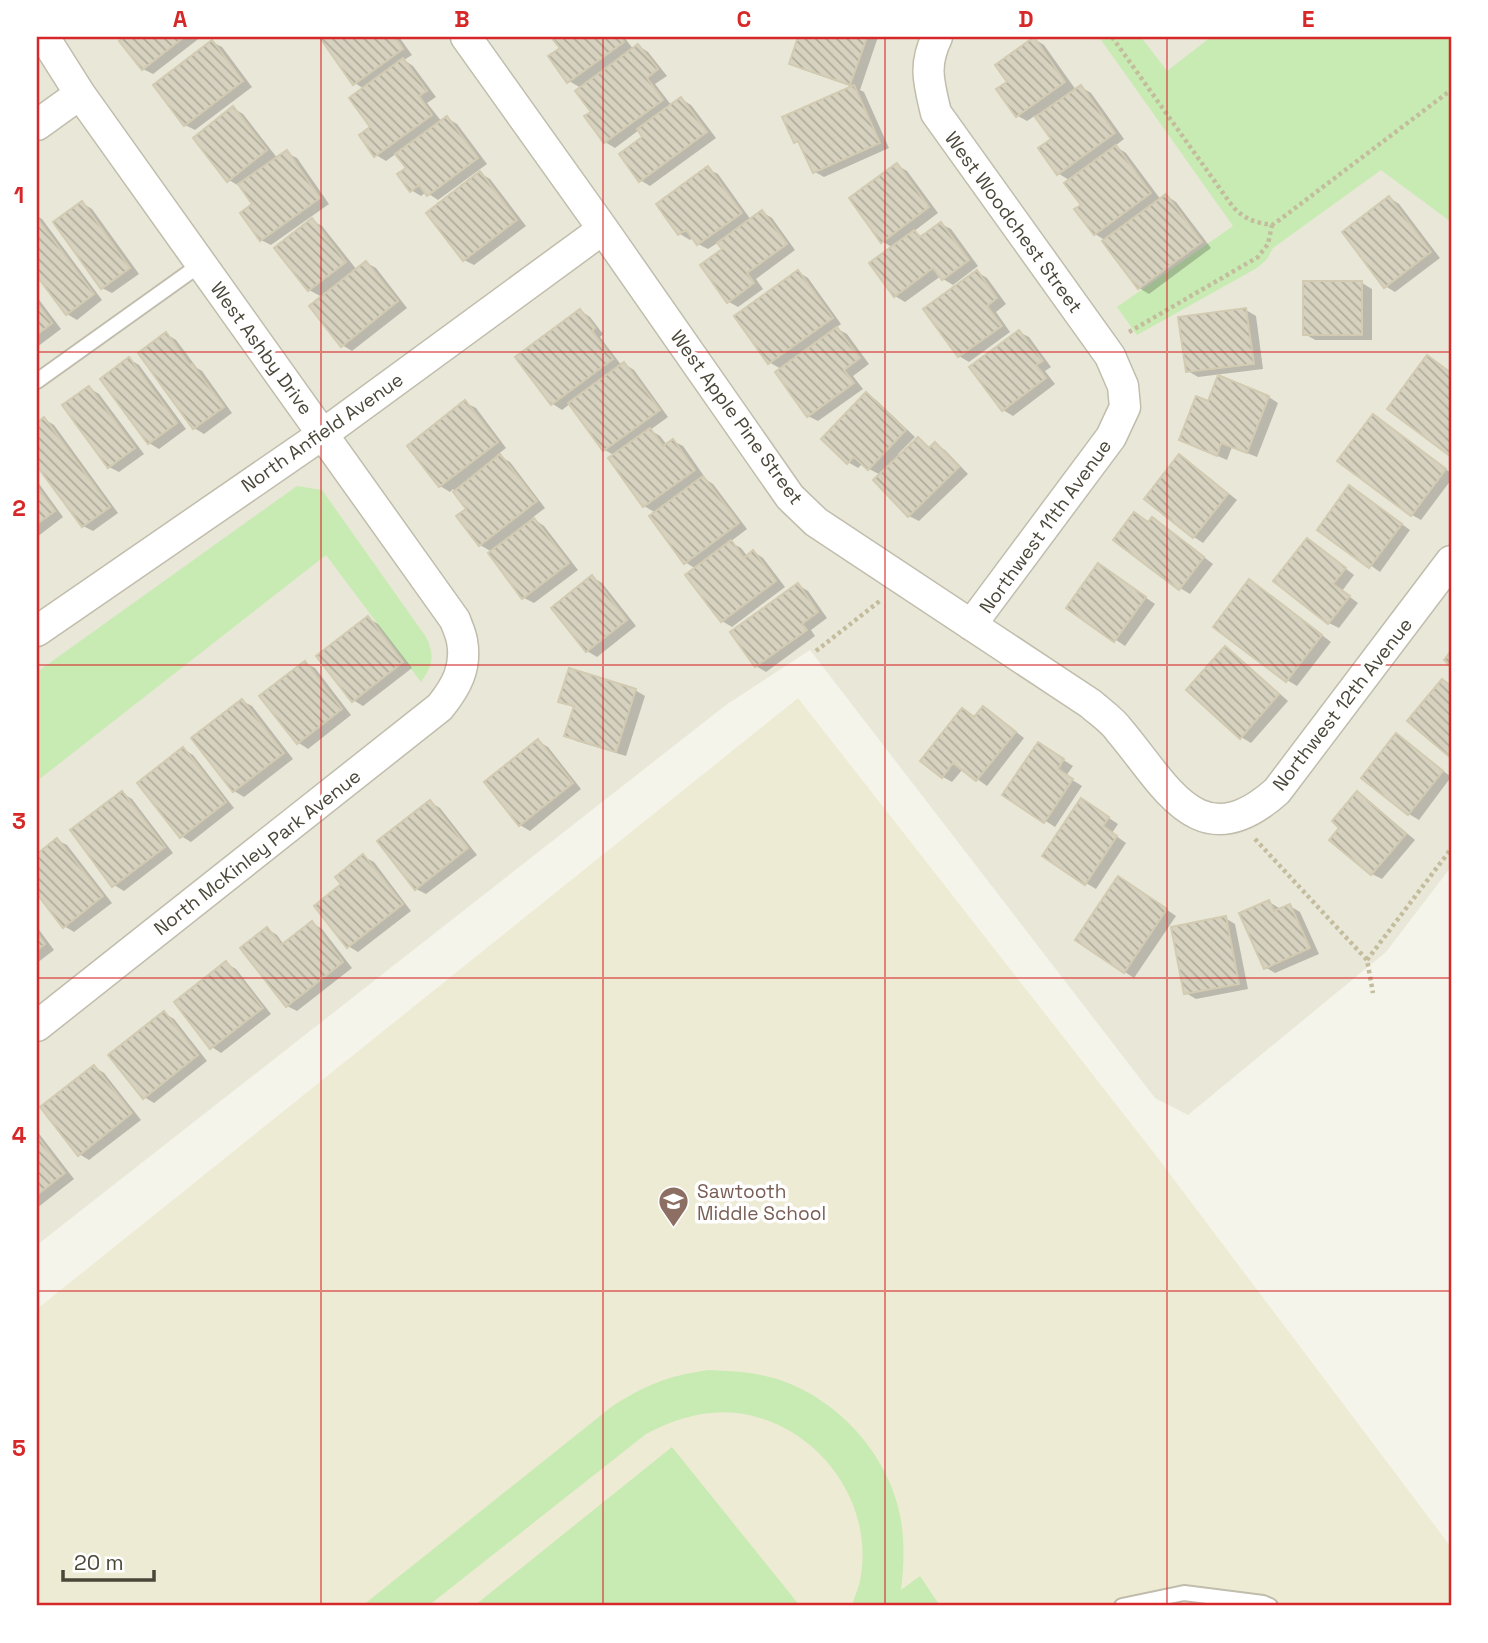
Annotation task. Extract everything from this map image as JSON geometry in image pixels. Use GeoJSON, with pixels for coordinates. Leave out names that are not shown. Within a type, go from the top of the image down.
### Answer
{"type":"FeatureCollection","features":[{"type":"Feature","properties":{"kind":"street","name":"West Ashby Drive"},"geometry":{"type":"LineString","coordinates":[[44,37],[79,94],[455,620],[462,641],[462,665]]}},
{"type":"Feature","properties":{"kind":"street","name":"West Apple Pine Street"},"geometry":{"type":"LineString","coordinates":[[466,37],[790,497],[816,522],[1091,704],[1117,727],[1170,794],[1191,811],[1225,818]]}},
{"type":"Feature","properties":{"kind":"street","name":"West Woodchest Street"},"geometry":{"type":"LineString","coordinates":[[934,43],[927,76],[936,113],[1104,347],[1124,386]]}},
{"type":"Feature","properties":{"kind":"street"},"geometry":{"type":"LineString","coordinates":[[37,125],[79,94]]}},
{"type":"Feature","properties":{"kind":"street","name":"North Anfield Avenue"},"geometry":{"type":"LineString","coordinates":[[37,631],[323,434],[603,229]]}},
{"type":"Feature","properties":{"kind":"street","name":"Northwest 11th Avenue"},"geometry":{"type":"LineString","coordinates":[[971,625],[1111,437],[1125,407],[1124,386]]}},
{"type":"Feature","properties":{"kind":"street","name":"Northwest 12th Avenue"},"geometry":{"type":"LineString","coordinates":[[1225,818],[1261,805],[1277,791],[1451,561]]}},
{"type":"Feature","properties":{"kind":"street","name":"North McKinley Park Avenue"},"geometry":{"type":"LineString","coordinates":[[37,1026],[440,707],[455,687],[462,665]]}},
{"type":"Feature","properties":{"kind":"lane"},"geometry":{"type":"LineString","coordinates":[[37,381],[201,264]]}},
{"type":"Feature","properties":{"kind":"lane"},"geometry":{"type":"LineString","coordinates":[[1122,1606],[1184,1592],[1269,1606]]}},
{"type":"Feature","properties":{"kind":"path"},"geometry":{"type":"LineString","coordinates":[[1112,37],[1233,207],[1244,218],[1272,225]]}},
{"type":"Feature","properties":{"kind":"path"},"geometry":{"type":"LineString","coordinates":[[1104,347],[1258,257],[1268,244],[1272,225],[1451,90]]}},
{"type":"Feature","properties":{"kind":"path"},"geometry":{"type":"LineString","coordinates":[[816,652],[905,580]]}},
{"type":"Feature","properties":{"kind":"path"},"geometry":{"type":"LineString","coordinates":[[1225,818],[1269,856],[1367,960],[1373,993]]}},
{"type":"Feature","properties":{"kind":"path"},"geometry":{"type":"LineString","coordinates":[[1367,960],[1451,849]]}},
{"type":"Feature","properties":{"kind":"shaded area"},"geometry":{"type":"Polygon","coordinates":[[[37,37],[1451,37],[1451,867],[1386,952],[1188,1115],[1155,1098],[810,650],[726,705],[37,1245],[37,37]]]}},
{"type":"Feature","properties":{"kind":"shaded area","name":"Sawtooth Middle School"},"geometry":{"type":"Polygon","coordinates":[[[798,698],[1151,1149],[1451,1547],[1451,1606],[37,1606],[37,1309],[798,698]]]}},
{"type":"Feature","properties":{"kind":"green space"},"geometry":{"type":"Polygon","coordinates":[[[1099,37],[1141,37],[1167,71],[1211,37],[1451,37],[1451,222],[1381,170],[1273,248],[1267,259],[1257,268],[1137,335],[1117,307],[1233,226],[1099,37]]]}},
{"type":"Feature","properties":{"kind":"green space"},"geometry":{"type":"Polygon","coordinates":[[[297,486],[322,490],[426,637],[431,650],[431,660],[421,682],[326,555],[37,781],[37,672],[297,486]]]}},
{"type":"Feature","properties":{"kind":"green space"},"geometry":{"type":"Polygon","coordinates":[[[708,1370],[755,1374],[786,1382],[809,1393],[851,1425],[882,1467],[893,1491],[903,1534],[901,1590],[920,1576],[940,1606],[852,1606],[860,1581],[863,1553],[859,1525],[851,1499],[838,1476],[820,1455],[799,1437],[775,1424],[749,1415],[722,1412],[683,1418],[646,1434],[428,1606],[362,1606],[610,1408],[657,1383],[708,1370]]]}},
{"type":"Feature","properties":{"kind":"green space"},"geometry":{"type":"Polygon","coordinates":[[[672,1447],[800,1606],[474,1606],[672,1447]]]}},
{"type":"Feature","properties":{"kind":"building"},"geometry":{"type":"Polygon","coordinates":[[[125,37],[184,37],[142,70],[119,41],[125,37]]]}},
{"type":"Feature","properties":{"kind":"building"},"geometry":{"type":"Polygon","coordinates":[[[395,37],[403,49],[353,85],[320,38],[395,37]]]}},
{"type":"Feature","properties":{"kind":"building"},"geometry":{"type":"Polygon","coordinates":[[[551,37],[620,37],[624,42],[567,83],[548,56],[560,48],[551,37]]]}},
{"type":"Feature","properties":{"kind":"building"},"geometry":{"type":"Polygon","coordinates":[[[798,37],[867,37],[850,85],[789,64],[798,37]]]}},
{"type":"Feature","properties":{"kind":"building"},"geometry":{"type":"Polygon","coordinates":[[[1034,37],[1065,82],[1016,117],[996,89],[1007,82],[995,65],[1034,37]]]}},
{"type":"Feature","properties":{"kind":"building"},"geometry":{"type":"Polygon","coordinates":[[[212,40],[243,81],[184,126],[153,85],[212,40]]]}},
{"type":"Feature","properties":{"kind":"building"},"geometry":{"type":"Polygon","coordinates":[[[638,44],[658,69],[647,78],[663,100],[604,143],[584,116],[591,112],[575,91],[638,44]]]}},
{"type":"Feature","properties":{"kind":"building"},"geometry":{"type":"Polygon","coordinates":[[[403,58],[427,91],[419,96],[432,115],[374,157],[359,135],[370,127],[349,98],[403,58]]]}},
{"type":"Feature","properties":{"kind":"building"},"geometry":{"type":"Polygon","coordinates":[[[854,85],[880,143],[813,173],[798,141],[794,143],[782,117],[854,85]]]}},
{"type":"Feature","properties":{"kind":"building"},"geometry":{"type":"Polygon","coordinates":[[[1081,85],[1115,133],[1057,175],[1038,148],[1051,139],[1035,117],[1081,85]]]}},
{"type":"Feature","properties":{"kind":"building"},"geometry":{"type":"Polygon","coordinates":[[[681,97],[707,132],[639,182],[619,154],[642,137],[637,129],[681,97]]]}},
{"type":"Feature","properties":{"kind":"building"},"geometry":{"type":"Polygon","coordinates":[[[233,106],[267,150],[227,182],[193,138],[233,106]]]}},
{"type":"Feature","properties":{"kind":"building"},"geometry":{"type":"Polygon","coordinates":[[[447,116],[478,158],[427,196],[419,185],[410,192],[397,174],[406,168],[395,154],[447,116]]]}},
{"type":"Feature","properties":{"kind":"building"},"geometry":{"type":"Polygon","coordinates":[[[1116,145],[1151,193],[1094,235],[1074,209],[1081,205],[1064,183],[1116,145]]]}},
{"type":"Feature","properties":{"kind":"building"},"geometry":{"type":"Polygon","coordinates":[[[287,150],[320,198],[260,241],[240,213],[252,204],[238,184],[287,150]]]}},
{"type":"Feature","properties":{"kind":"building"},"geometry":{"type":"Polygon","coordinates":[[[897,163],[929,207],[881,243],[849,198],[897,163]]]}},
{"type":"Feature","properties":{"kind":"building"},"geometry":{"type":"Polygon","coordinates":[[[708,166],[742,213],[697,245],[686,230],[678,235],[656,204],[708,166]]]}},
{"type":"Feature","properties":{"kind":"building"},"geometry":{"type":"Polygon","coordinates":[[[480,171],[517,220],[463,261],[426,213],[480,171]]]}},
{"type":"Feature","properties":{"kind":"building"},"geometry":{"type":"Polygon","coordinates":[[[1166,194],[1202,242],[1138,289],[1102,241],[1166,194]]]}},
{"type":"Feature","properties":{"kind":"building"},"geometry":{"type":"Polygon","coordinates":[[[1389,196],[1431,252],[1384,288],[1342,232],[1389,196]]]}},
{"type":"Feature","properties":{"kind":"building"},"geometry":{"type":"Polygon","coordinates":[[[82,201],[130,268],[101,289],[53,222],[82,201]]]}},
{"type":"Feature","properties":{"kind":"building"},"geometry":{"type":"Polygon","coordinates":[[[762,210],[787,244],[747,273],[754,283],[727,303],[700,265],[722,249],[717,243],[762,210]]]}},
{"type":"Feature","properties":{"kind":"building"},"geometry":{"type":"Polygon","coordinates":[[[37,218],[94,294],[66,315],[37,276],[37,218]]]}},
{"type":"Feature","properties":{"kind":"building"},"geometry":{"type":"Polygon","coordinates":[[[312,218],[346,262],[308,291],[274,248],[312,218]]]}},
{"type":"Feature","properties":{"kind":"building"},"geometry":{"type":"Polygon","coordinates":[[[941,222],[969,260],[942,280],[933,268],[894,297],[869,263],[914,230],[920,237],[941,222]]]}},
{"type":"Feature","properties":{"kind":"building"},"geometry":{"type":"Polygon","coordinates":[[[366,261],[398,301],[341,347],[309,306],[366,261]]]}},
{"type":"Feature","properties":{"kind":"building"},"geometry":{"type":"Polygon","coordinates":[[[798,270],[833,318],[768,364],[734,316],[798,270]]]}},
{"type":"Feature","properties":{"kind":"building"},"geometry":{"type":"Polygon","coordinates":[[[977,270],[997,298],[987,306],[1002,326],[958,357],[923,309],[977,270]]]}},
{"type":"Feature","properties":{"kind":"building"},"geometry":{"type":"Polygon","coordinates":[[[1303,281],[1362,281],[1362,335],[1303,335],[1303,281]]]}},
{"type":"Feature","properties":{"kind":"building"},"geometry":{"type":"Polygon","coordinates":[[[37,303],[52,323],[37,335],[37,303]]]}},
{"type":"Feature","properties":{"kind":"building"},"geometry":{"type":"Polygon","coordinates":[[[1246,308],[1254,364],[1186,372],[1178,317],[1246,308]]]}},
{"type":"Feature","properties":{"kind":"building"},"geometry":{"type":"Polygon","coordinates":[[[580,309],[595,328],[592,331],[613,359],[551,405],[515,357],[580,309]]]}},
{"type":"Feature","properties":{"kind":"building"},"geometry":{"type":"Polygon","coordinates":[[[837,327],[860,358],[844,370],[854,383],[807,417],[775,372],[837,327]]]}},
{"type":"Feature","properties":{"kind":"building"},"geometry":{"type":"Polygon","coordinates":[[[1019,330],[1043,361],[1036,365],[1046,378],[1002,411],[969,367],[1019,330]]]}},
{"type":"Feature","properties":{"kind":"building"},"geometry":{"type":"Polygon","coordinates":[[[166,332],[224,407],[193,429],[138,353],[166,332]]]}},
{"type":"Feature","properties":{"kind":"building"},"geometry":{"type":"Polygon","coordinates":[[[1427,355],[1451,373],[1450,456],[1387,409],[1427,355]]]}},
{"type":"Feature","properties":{"kind":"building"},"geometry":{"type":"Polygon","coordinates":[[[129,357],[177,423],[148,444],[100,379],[129,357]]]}},
{"type":"Feature","properties":{"kind":"building"},"geometry":{"type":"Polygon","coordinates":[[[624,362],[660,410],[603,451],[568,403],[624,362]]]}},
{"type":"Feature","properties":{"kind":"building"},"geometry":{"type":"Polygon","coordinates":[[[1218,375],[1269,396],[1247,453],[1221,443],[1217,456],[1179,440],[1196,396],[1208,401],[1218,375]]]}},
{"type":"Feature","properties":{"kind":"building"},"geometry":{"type":"Polygon","coordinates":[[[89,386],[135,448],[108,468],[62,405],[89,386]]]}},
{"type":"Feature","properties":{"kind":"building"},"geometry":{"type":"Polygon","coordinates":[[[866,392],[906,430],[868,470],[854,457],[847,464],[821,439],[866,392]]]}},
{"type":"Feature","properties":{"kind":"building"},"geometry":{"type":"Polygon","coordinates":[[[465,400],[498,442],[439,487],[407,446],[465,400]]]}},
{"type":"Feature","properties":{"kind":"building"},"geometry":{"type":"Polygon","coordinates":[[[1373,414],[1446,469],[1411,516],[1337,461],[1373,414]]]}},
{"type":"Feature","properties":{"kind":"building"},"geometry":{"type":"Polygon","coordinates":[[[44,417],[110,507],[82,527],[37,466],[37,423],[44,417]]]}},
{"type":"Feature","properties":{"kind":"building"},"geometry":{"type":"Polygon","coordinates":[[[650,428],[663,446],[673,439],[695,470],[643,507],[608,458],[650,428]]]}},
{"type":"Feature","properties":{"kind":"building"},"geometry":{"type":"Polygon","coordinates":[[[918,437],[929,448],[935,442],[959,467],[908,517],[873,480],[918,437]]]}},
{"type":"Feature","properties":{"kind":"building"},"geometry":{"type":"Polygon","coordinates":[[[500,454],[537,501],[479,546],[456,516],[466,509],[453,492],[500,454]]]}},
{"type":"Feature","properties":{"kind":"building"},"geometry":{"type":"Polygon","coordinates":[[[1179,454],[1228,494],[1193,538],[1144,499],[1179,454]]]}},
{"type":"Feature","properties":{"kind":"building"},"geometry":{"type":"Polygon","coordinates":[[[703,476],[739,523],[684,564],[649,516],[703,476]]]}},
{"type":"Feature","properties":{"kind":"building"},"geometry":{"type":"Polygon","coordinates":[[[1349,485],[1402,524],[1369,568],[1317,530],[1349,485]]]}},
{"type":"Feature","properties":{"kind":"building"},"geometry":{"type":"Polygon","coordinates":[[[37,487],[55,511],[37,524],[37,487]]]}},
{"type":"Feature","properties":{"kind":"building"},"geometry":{"type":"Polygon","coordinates":[[[1134,512],[1148,522],[1152,517],[1204,557],[1179,590],[1113,540],[1134,512]]]}},
{"type":"Feature","properties":{"kind":"building"},"geometry":{"type":"Polygon","coordinates":[[[534,518],[569,563],[522,599],[488,553],[534,518]]]}},
{"type":"Feature","properties":{"kind":"building"},"geometry":{"type":"Polygon","coordinates":[[[1307,538],[1346,568],[1333,584],[1350,596],[1328,624],[1273,581],[1307,538]]]}},
{"type":"Feature","properties":{"kind":"building"},"geometry":{"type":"Polygon","coordinates":[[[731,540],[744,558],[753,550],[776,581],[721,622],[685,575],[731,540]]]}},
{"type":"Feature","properties":{"kind":"building"},"geometry":{"type":"Polygon","coordinates":[[[1098,563],[1146,597],[1114,642],[1066,608],[1098,563]]]}},
{"type":"Feature","properties":{"kind":"building"},"geometry":{"type":"Polygon","coordinates":[[[592,575],[627,620],[586,652],[551,608],[592,575]]]}},
{"type":"Feature","properties":{"kind":"building"},"geometry":{"type":"Polygon","coordinates":[[[1249,579],[1322,635],[1286,682],[1213,627],[1249,579]]]}},
{"type":"Feature","properties":{"kind":"building"},"geometry":{"type":"Polygon","coordinates":[[[798,583],[818,612],[802,624],[807,630],[755,667],[730,632],[798,583]]]}},
{"type":"Feature","properties":{"kind":"building"},"geometry":{"type":"Polygon","coordinates":[[[368,616],[403,662],[352,702],[316,656],[368,616]]]}},
{"type":"Feature","properties":{"kind":"building"},"geometry":{"type":"Polygon","coordinates":[[[1225,646],[1279,694],[1240,739],[1186,690],[1225,646]]]}},
{"type":"Feature","properties":{"kind":"building"},"geometry":{"type":"Polygon","coordinates":[[[1451,651],[1451,667],[1444,660],[1451,651]]]}},
{"type":"Feature","properties":{"kind":"building"},"geometry":{"type":"Polygon","coordinates":[[[305,661],[342,709],[297,744],[259,696],[305,661]]]}},
{"type":"Feature","properties":{"kind":"building"},"geometry":{"type":"Polygon","coordinates":[[[569,668],[636,689],[616,752],[564,736],[574,706],[558,702],[569,668]]]}},
{"type":"Feature","properties":{"kind":"building"},"geometry":{"type":"Polygon","coordinates":[[[1442,679],[1451,686],[1451,758],[1407,721],[1442,679]]]}},
{"type":"Feature","properties":{"kind":"building"},"geometry":{"type":"Polygon","coordinates":[[[242,699],[284,753],[233,792],[191,738],[242,699]]]}},
{"type":"Feature","properties":{"kind":"building"},"geometry":{"type":"Polygon","coordinates":[[[983,706],[1016,732],[976,781],[953,763],[942,778],[920,761],[962,708],[974,717],[983,706]]]}},
{"type":"Feature","properties":{"kind":"building"},"geometry":{"type":"Polygon","coordinates":[[[1396,733],[1443,771],[1408,815],[1361,778],[1396,733]]]}},
{"type":"Feature","properties":{"kind":"building"},"geometry":{"type":"Polygon","coordinates":[[[538,739],[573,783],[519,826],[484,782],[538,739]]]}},
{"type":"Feature","properties":{"kind":"building"},"geometry":{"type":"Polygon","coordinates":[[[1038,742],[1064,759],[1058,769],[1073,779],[1044,823],[1002,795],[1038,742]]]}},
{"type":"Feature","properties":{"kind":"building"},"geometry":{"type":"Polygon","coordinates":[[[183,747],[226,802],[180,838],[137,783],[183,747]]]}},
{"type":"Feature","properties":{"kind":"building"},"geometry":{"type":"Polygon","coordinates":[[[122,791],[165,847],[112,887],[70,830],[122,791]]]}},
{"type":"Feature","properties":{"kind":"building"},"geometry":{"type":"Polygon","coordinates":[[[1357,791],[1406,834],[1371,875],[1329,840],[1339,828],[1332,821],[1357,791]]]}},
{"type":"Feature","properties":{"kind":"building"},"geometry":{"type":"Polygon","coordinates":[[[1081,798],[1109,817],[1103,826],[1117,836],[1085,885],[1042,856],[1081,798]]]}},
{"type":"Feature","properties":{"kind":"building"},"geometry":{"type":"Polygon","coordinates":[[[430,800],[468,848],[415,890],[377,841],[430,800]]]}},
{"type":"Feature","properties":{"kind":"building"},"geometry":{"type":"Polygon","coordinates":[[[57,838],[103,896],[63,928],[37,894],[37,854],[57,838]]]}},
{"type":"Feature","properties":{"kind":"building"},"geometry":{"type":"Polygon","coordinates":[[[363,854],[403,904],[347,948],[314,906],[341,884],[335,877],[363,854]]]}},
{"type":"Feature","properties":{"kind":"building"},"geometry":{"type":"Polygon","coordinates":[[[1118,876],[1167,909],[1124,973],[1075,940],[1118,876]]]}},
{"type":"Feature","properties":{"kind":"building"},"geometry":{"type":"Polygon","coordinates":[[[1269,900],[1274,911],[1290,904],[1310,948],[1264,969],[1239,913],[1269,900]]]}},
{"type":"Feature","properties":{"kind":"building"},"geometry":{"type":"Polygon","coordinates":[[[1226,916],[1239,984],[1184,994],[1171,927],[1226,916]]]}},
{"type":"Feature","properties":{"kind":"building"},"geometry":{"type":"Polygon","coordinates":[[[312,921],[343,962],[286,1007],[240,948],[267,927],[281,945],[312,921]]]}},
{"type":"Feature","properties":{"kind":"building"},"geometry":{"type":"Polygon","coordinates":[[[37,933],[45,944],[37,950],[37,933]]]}},
{"type":"Feature","properties":{"kind":"building"},"geometry":{"type":"Polygon","coordinates":[[[226,961],[263,1008],[210,1049],[174,1002],[226,961]]]}},
{"type":"Feature","properties":{"kind":"building"},"geometry":{"type":"Polygon","coordinates":[[[164,1011],[198,1055],[143,1099],[108,1055],[164,1011]]]}},
{"type":"Feature","properties":{"kind":"building"},"geometry":{"type":"Polygon","coordinates":[[[94,1065],[132,1113],[78,1156],[40,1107],[94,1065]]]}},
{"type":"Feature","properties":{"kind":"building"},"geometry":{"type":"Polygon","coordinates":[[[37,1136],[65,1173],[37,1195],[37,1136]]]}},
{"type":"Feature","properties":{"kind":"place","name":"Sawtooth Middle School"},"geometry":{"type":"Point","coordinates":[674,1229]}}]}
